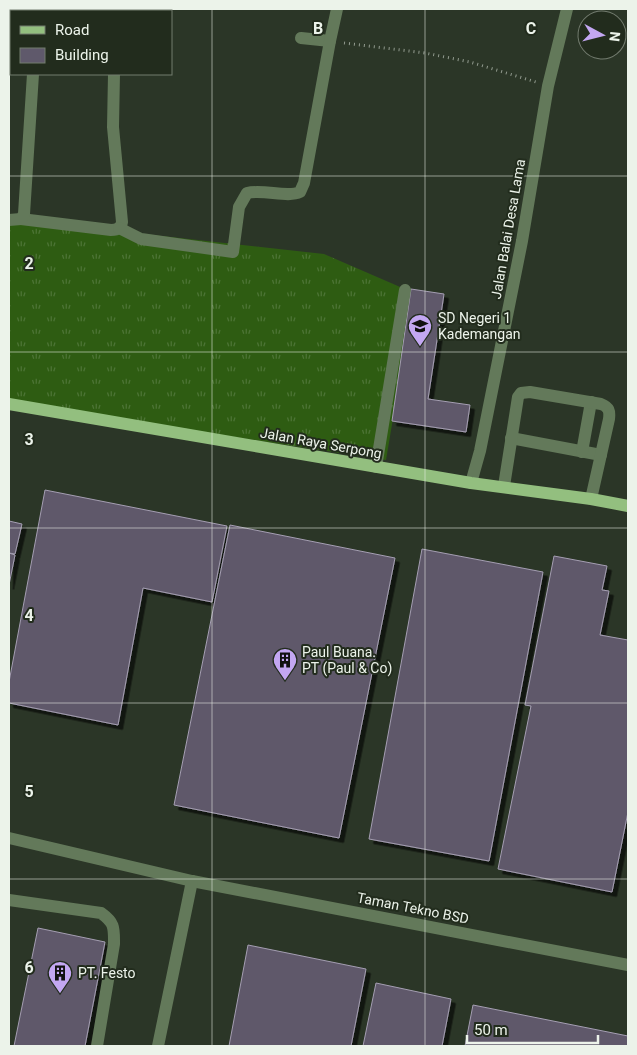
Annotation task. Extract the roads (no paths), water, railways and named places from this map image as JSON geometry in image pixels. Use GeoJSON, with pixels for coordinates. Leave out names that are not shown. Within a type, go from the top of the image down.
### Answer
{"type":"FeatureCollection","features":[{"type":"Feature","properties":{"kind":"main road","name":"Jalan Raya Serpong"},"geometry":{"type":"LineString","coordinates":[[9,404],[471,483],[504,486],[628,506]]}},
{"type":"Feature","properties":{"kind":"street"},"geometry":{"type":"LineString","coordinates":[[15,219],[111,230],[119,228],[141,239],[233,252],[239,207],[246,193],[265,191],[294,194],[300,192],[303,188],[330,41],[338,9]]}},
{"type":"Feature","properties":{"kind":"street","name":"Jalan Balai Desa Lama"},"geometry":{"type":"LineString","coordinates":[[471,483],[480,451],[522,241],[548,86],[567,9]]}},
{"type":"Feature","properties":{"kind":"street"},"geometry":{"type":"LineString","coordinates":[[301,38],[330,41]]}},
{"type":"Feature","properties":{"kind":"street"},"geometry":{"type":"LineString","coordinates":[[15,219],[24,214],[34,75]]}},
{"type":"Feature","properties":{"kind":"street"},"geometry":{"type":"LineString","coordinates":[[114,75],[113,127],[122,222],[119,228]]}},
{"type":"Feature","properties":{"kind":"street"},"geometry":{"type":"LineString","coordinates":[[376,467],[405,290]]}},
{"type":"Feature","properties":{"kind":"street"},"geometry":{"type":"LineString","coordinates":[[504,486],[518,396],[521,393],[530,392],[592,402],[606,406],[610,411],[591,499]]}},
{"type":"Feature","properties":{"kind":"street"},"geometry":{"type":"LineString","coordinates":[[582,452],[592,402]]}},
{"type":"Feature","properties":{"kind":"street"},"geometry":{"type":"LineString","coordinates":[[511,438],[601,455]]}},
{"type":"Feature","properties":{"kind":"street","name":"Taman Tekno BSD"},"geometry":{"type":"LineString","coordinates":[[9,838],[192,881],[628,965]]}},
{"type":"Feature","properties":{"kind":"street"},"geometry":{"type":"LineString","coordinates":[[158,1046],[192,881]]}},
{"type":"Feature","properties":{"kind":"street"},"geometry":{"type":"LineString","coordinates":[[9,900],[101,913],[111,920],[114,929],[114,944],[97,1046]]}},
{"type":"Feature","properties":{"kind":"place","name":"SD Negeri 1 Kademangan"},"geometry":{"type":"Point","coordinates":[420,347]}},
{"type":"Feature","properties":{"kind":"place","name":"Paul Buana. PT (Paul & Co)"},"geometry":{"type":"Point","coordinates":[285,681]}},
{"type":"Feature","properties":{"kind":"place","name":"PT. Festo"},"geometry":{"type":"Point","coordinates":[60,994]}}]}
